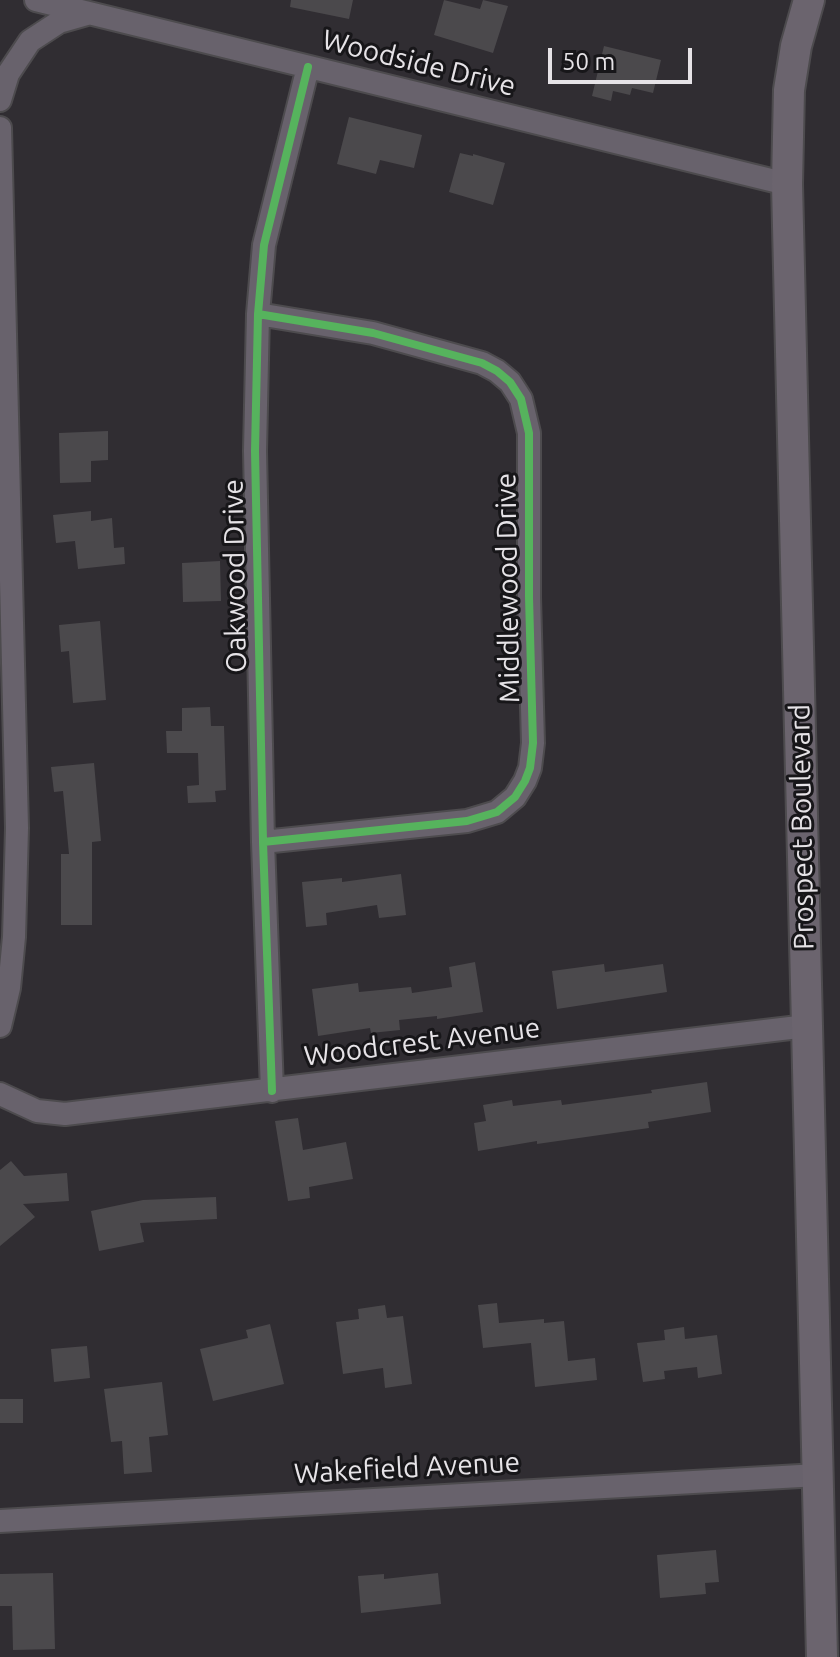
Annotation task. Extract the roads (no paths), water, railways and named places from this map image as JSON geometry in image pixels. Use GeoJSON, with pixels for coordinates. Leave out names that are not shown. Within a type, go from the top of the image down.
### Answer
{"type":"FeatureCollection","features":[{"type":"Feature","properties":{"kind":"main road","name":"Prospect Boulevard"},"geometry":{"type":"LineString","coordinates":[[809,0],[796,46],[789,90],[787,184],[822,1657]]}},
{"type":"Feature","properties":{"kind":"street","name":"Woodside Drive"},"geometry":{"type":"LineString","coordinates":[[36,0],[787,184]]}},
{"type":"Feature","properties":{"kind":"street"},"geometry":{"type":"LineString","coordinates":[[0,100],[8,74],[30,41],[59,22],[89,13]]}},
{"type":"Feature","properties":{"kind":"street","name":"Oakwood Drive"},"geometry":{"type":"LineString","coordinates":[[272,1091],[255,451],[258,314],[264,245],[308,67]]}},
{"type":"Feature","properties":{"kind":"street"},"geometry":{"type":"LineString","coordinates":[[0,128],[17,828],[11,975],[0,1026]]}},
{"type":"Feature","properties":{"kind":"street","name":"Middlewood Drive"},"geometry":{"type":"LineString","coordinates":[[258,314],[373,333],[482,363],[510,382],[521,399],[529,433],[533,743],[525,781],[515,797],[497,812],[467,821],[263,842]]}},
{"type":"Feature","properties":{"kind":"street","name":"Woodcrest Avenue"},"geometry":{"type":"LineString","coordinates":[[0,1094],[37,1111],[65,1114],[807,1026]]}},
{"type":"Feature","properties":{"kind":"street","name":"Wakefield Avenue"},"geometry":{"type":"LineString","coordinates":[[0,1521],[818,1475]]}}]}
